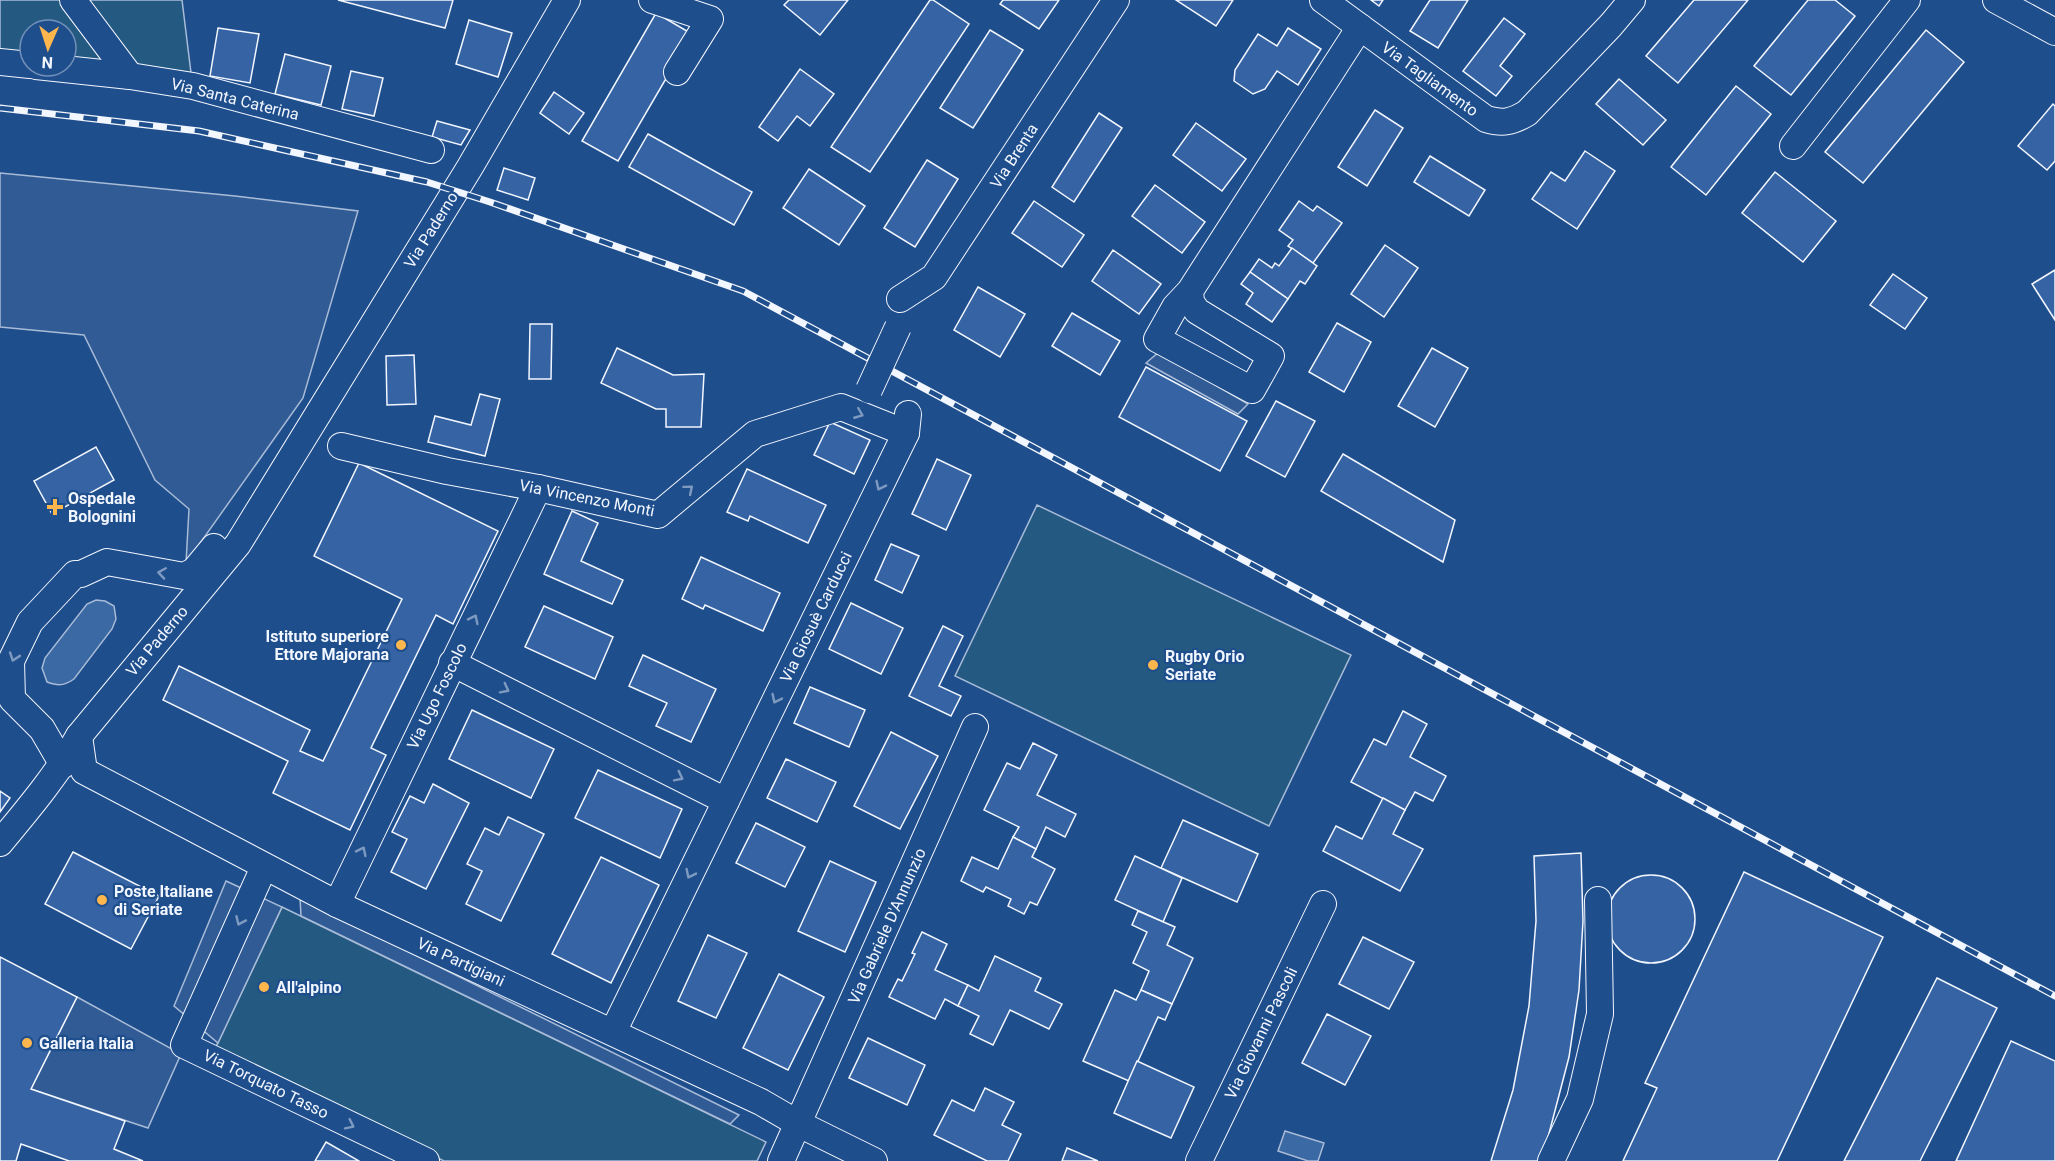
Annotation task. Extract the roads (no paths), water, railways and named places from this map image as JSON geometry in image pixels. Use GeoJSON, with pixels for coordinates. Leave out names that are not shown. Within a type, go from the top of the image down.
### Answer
{"type":"FeatureCollection","features":[{"type":"Feature","properties":{"kind":"street"},"geometry":{"type":"LineString","coordinates":[[73,0],[130,76]]}},
{"type":"Feature","properties":{"kind":"street","name":"Via Paderno"},"geometry":{"type":"LineString","coordinates":[[0,843],[44,791],[63,765],[79,736],[238,544],[476,157],[567,0]]}},
{"type":"Feature","properties":{"kind":"street"},"geometry":{"type":"LineString","coordinates":[[652,0],[710,19],[677,72]]}},
{"type":"Feature","properties":{"kind":"street","name":"Via Brenta"},"geometry":{"type":"LineString","coordinates":[[900,299],[934,277],[1116,0]]}},
{"type":"Feature","properties":{"kind":"street","name":"Via Tagliamento"},"geometry":{"type":"LineString","coordinates":[[1323,0],[1485,119],[1500,123],[1513,121],[1527,113],[1632,0]]}},
{"type":"Feature","properties":{"kind":"street"},"geometry":{"type":"LineString","coordinates":[[1793,146],[1907,0]]}},
{"type":"Feature","properties":{"kind":"street"},"geometry":{"type":"LineString","coordinates":[[1996,0],[2055,32]]}},
{"type":"Feature","properties":{"kind":"street"},"geometry":{"type":"LineString","coordinates":[[1190,291],[1360,27]]}},
{"type":"Feature","properties":{"kind":"street"},"geometry":{"type":"LineString","coordinates":[[0,62],[18,64]]}},
{"type":"Feature","properties":{"kind":"street","name":"Via Santa Caterina"},"geometry":{"type":"LineString","coordinates":[[78,70],[194,86],[431,150]]}},
{"type":"Feature","properties":{"kind":"street"},"geometry":{"type":"LineString","coordinates":[[869,390],[898,327]]}},
{"type":"Feature","properties":{"kind":"street","name":"Via Vincenzo Monti"},"geometry":{"type":"LineString","coordinates":[[341,446],[447,471],[538,488],[658,515],[755,434],[841,407],[907,424]]}},
{"type":"Feature","properties":{"kind":"street","name":"Via Giosuè Carducci"},"geometry":{"type":"LineString","coordinates":[[613,1032],[907,424]]}},
{"type":"Feature","properties":{"kind":"street","name":"Via Paderno"},"geometry":{"type":"LineString","coordinates":[[63,765],[42,729],[12,699],[11,661],[30,622],[75,574],[81,574],[107,562],[184,576],[194,571],[220,540],[264,478],[291,458]]}},
{"type":"Feature","properties":{"kind":"street","name":"Via Ugo Foscolo"},"geometry":{"type":"LineString","coordinates":[[337,904],[538,488]]}},
{"type":"Feature","properties":{"kind":"street"},"geometry":{"type":"LineString","coordinates":[[452,663],[726,801]]}},
{"type":"Feature","properties":{"kind":"street","name":"Via Gabriele D'Annunzio"},"geometry":{"type":"LineString","coordinates":[[781,1161],[975,727]]}},
{"type":"Feature","properties":{"kind":"street","name":"Via Partigiani"},"geometry":{"type":"LineString","coordinates":[[79,736],[84,771],[337,904],[761,1102],[799,1124],[874,1161]]}},
{"type":"Feature","properties":{"kind":"street","name":"Via Torquato Tasso"},"geometry":{"type":"LineString","coordinates":[[264,867],[184,1045],[426,1161]]}},
{"type":"Feature","properties":{"kind":"street"},"geometry":{"type":"LineString","coordinates":[[1551,1161],[1580,1099],[1600,1014],[1598,900]]}},
{"type":"Feature","properties":{"kind":"street","name":"Via Giovanni Pascoli"},"geometry":{"type":"LineString","coordinates":[[1199,1161],[1323,904]]}},
{"type":"Feature","properties":{"kind":"railway"},"geometry":{"type":"LineString","coordinates":[[0,108],[199,131],[427,182],[743,291],[2055,996]]}},
{"type":"Feature","properties":{"kind":"place","name":"Ospedale Bolognini"},"geometry":{"type":"Point","coordinates":[55,507]}},
{"type":"Feature","properties":{"kind":"place","name":"Istituto superiore Ettore Majorana"},"geometry":{"type":"Point","coordinates":[401,645]}},
{"type":"Feature","properties":{"kind":"place","name":"Rugby Orio Seriate"},"geometry":{"type":"Point","coordinates":[1153,665]}},
{"type":"Feature","properties":{"kind":"place","name":"Poste Italiane di Seriate"},"geometry":{"type":"Point","coordinates":[102,900]}},
{"type":"Feature","properties":{"kind":"place","name":"All'alpino"},"geometry":{"type":"Point","coordinates":[264,987]}},
{"type":"Feature","properties":{"kind":"place","name":"Galleria Italia"},"geometry":{"type":"Point","coordinates":[27,1043]}}]}
